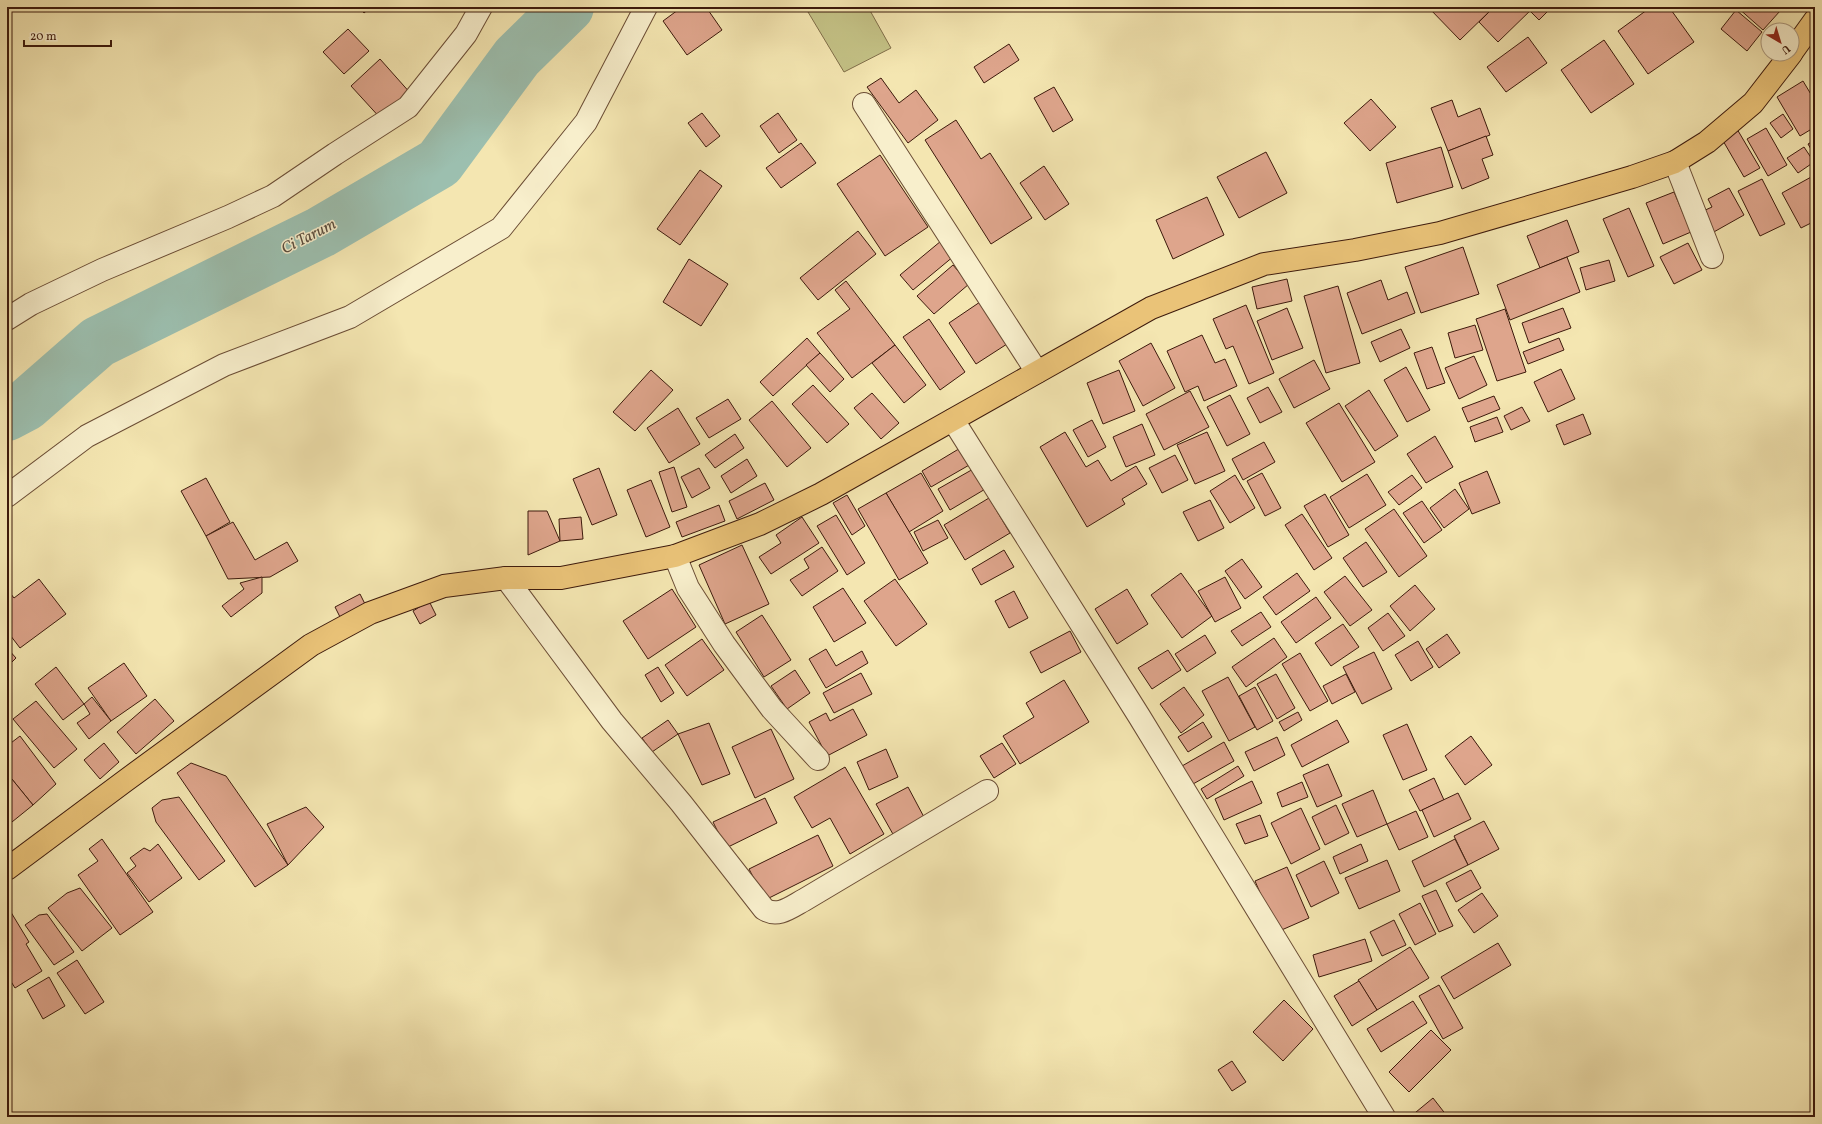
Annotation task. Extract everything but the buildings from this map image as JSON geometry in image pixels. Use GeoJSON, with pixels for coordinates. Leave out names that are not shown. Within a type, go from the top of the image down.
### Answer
{"type":"FeatureCollection","features":[{"type":"Feature","properties":{"kind":"main road"},"geometry":{"type":"LineString","coordinates":[[1800,41],[1815,20]]}},
{"type":"Feature","properties":{"kind":"main road"},"geometry":{"type":"LineString","coordinates":[[7,869],[124,781],[311,645],[370,613],[423,592],[450,585],[506,578],[561,578],[675,556],[760,524],[821,494],[1151,308],[1264,264],[1355,250],[1440,233],[1632,177],[1676,162],[1707,142],[1753,103],[1784,62]]}},
{"type":"Feature","properties":{"kind":"street"},"geometry":{"type":"LineString","coordinates":[[7,319],[32,304],[102,270],[228,218],[273,196],[408,107],[466,34],[481,7]]}},
{"type":"Feature","properties":{"kind":"street"},"geometry":{"type":"LineString","coordinates":[[7,496],[87,436],[224,365],[350,317],[501,228],[586,122],[646,7]]}},
{"type":"Feature","properties":{"kind":"street"},"geometry":{"type":"LineString","coordinates":[[864,104],[1037,372]]}},
{"type":"Feature","properties":{"kind":"street"},"geometry":{"type":"LineString","coordinates":[[1676,162],[1712,257]]}},
{"type":"Feature","properties":{"kind":"street"},"geometry":{"type":"LineString","coordinates":[[953,420],[1139,716],[1384,1117]]}},
{"type":"Feature","properties":{"kind":"street"},"geometry":{"type":"LineString","coordinates":[[675,556],[688,588],[724,644],[772,709],[818,759]]}},
{"type":"Feature","properties":{"kind":"street"},"geometry":{"type":"LineString","coordinates":[[506,578],[612,722],[676,797],[764,909],[769,912],[780,912],[804,900],[987,791]]}},
{"type":"Feature","properties":{"kind":"shaded area"},"geometry":{"type":"Polygon","coordinates":[[[805,7],[868,7],[891,48],[844,72],[805,7]]]}},
{"type":"Feature","properties":{"kind":"waterway","name":"Ci Tarum"},"geometry":{"type":"LineString","coordinates":[[7,415],[26,405],[98,342],[321,232],[439,163],[517,57],[568,7]]}}]}
